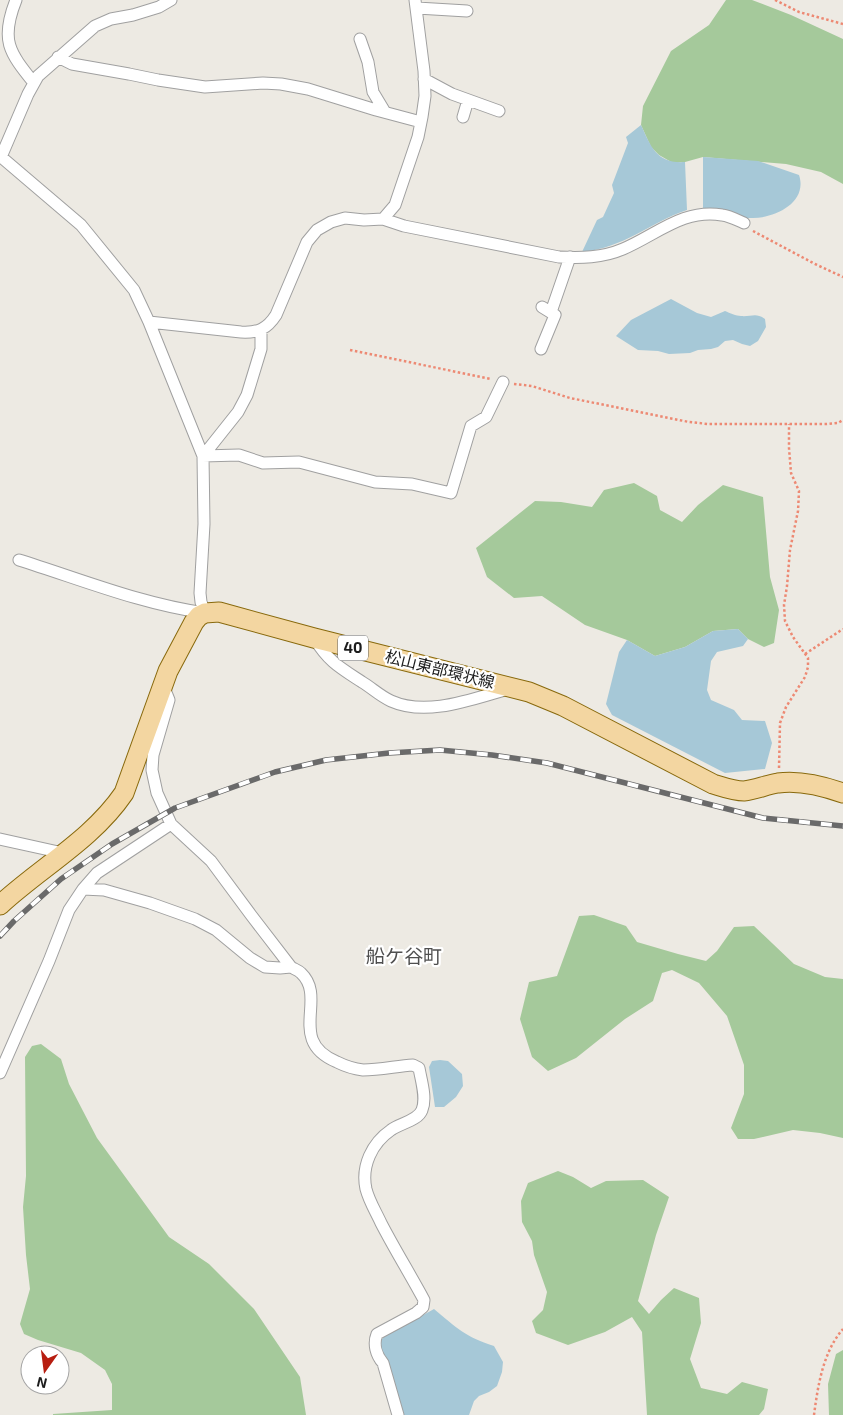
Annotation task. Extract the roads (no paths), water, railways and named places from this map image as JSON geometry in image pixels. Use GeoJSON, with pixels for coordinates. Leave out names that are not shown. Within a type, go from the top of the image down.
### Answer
{"type":"FeatureCollection","features":[{"type":"Feature","properties":{"kind":"main road","name":"松山東部環状線"},"geometry":{"type":"LineString","coordinates":[[205,613],[219,612],[529,692],[563,706],[713,784],[730,789],[744,791],[778,783],[797,783],[843,793]]}},
{"type":"Feature","properties":{"kind":"main road"},"geometry":{"type":"LineString","coordinates":[[0,905],[63,853],[86,837],[124,794],[168,671],[194,622],[205,613]]}},
{"type":"Feature","properties":{"kind":"street"},"geometry":{"type":"LineString","coordinates":[[16,0],[6,22],[5,44],[34,83]]}},
{"type":"Feature","properties":{"kind":"street"},"geometry":{"type":"LineString","coordinates":[[171,0],[160,7],[111,19],[95,26],[58,57],[38,76],[1,156],[81,225],[134,290],[149,322],[203,456],[204,524],[200,602],[205,613]]}},
{"type":"Feature","properties":{"kind":"street"},"geometry":{"type":"LineString","coordinates":[[407,0],[467,11]]}},
{"type":"Feature","properties":{"kind":"street"},"geometry":{"type":"LineString","coordinates":[[383,219],[395,205],[418,137],[425,96],[416,3]]}},
{"type":"Feature","properties":{"kind":"street"},"geometry":{"type":"LineString","coordinates":[[360,39],[368,62],[373,92],[385,112]]}},
{"type":"Feature","properties":{"kind":"street"},"geometry":{"type":"LineString","coordinates":[[58,57],[72,64],[184,85],[205,87],[263,82],[308,88],[421,122]]}},
{"type":"Feature","properties":{"kind":"street"},"geometry":{"type":"LineString","coordinates":[[424,79],[452,94],[499,112]]}},
{"type":"Feature","properties":{"kind":"street"},"geometry":{"type":"LineString","coordinates":[[463,117],[468,100]]}},
{"type":"Feature","properties":{"kind":"street"},"geometry":{"type":"LineString","coordinates":[[149,322],[251,333],[261,331],[270,324],[276,315],[307,242],[317,230],[331,222],[346,218],[364,220],[383,219],[404,226],[559,257],[582,258],[604,255],[623,249],[671,223],[696,215],[722,215],[744,222]]}},
{"type":"Feature","properties":{"kind":"street"},"geometry":{"type":"LineString","coordinates":[[541,349],[555,315],[546,309],[570,257]]}},
{"type":"Feature","properties":{"kind":"street"},"geometry":{"type":"LineString","coordinates":[[203,456],[238,412],[247,395],[261,349],[261,331]]}},
{"type":"Feature","properties":{"kind":"street"},"geometry":{"type":"LineString","coordinates":[[203,456],[238,455],[263,463],[299,462],[375,482],[412,484],[451,492],[470,426],[486,417],[503,382]]}},
{"type":"Feature","properties":{"kind":"street"},"geometry":{"type":"LineString","coordinates":[[19,560],[126,594],[172,607],[205,613]]}},
{"type":"Feature","properties":{"kind":"street"},"geometry":{"type":"LineString","coordinates":[[314,638],[323,652],[340,669],[386,698],[404,705],[420,707],[439,706],[514,688]]}},
{"type":"Feature","properties":{"kind":"street"},"geometry":{"type":"LineString","coordinates":[[163,684],[169,700],[153,755],[152,770],[158,793],[170,824],[211,861],[291,967],[302,973],[308,984],[311,998],[309,1030],[316,1048],[329,1059],[345,1066],[362,1070],[413,1064],[419,1068],[424,1102],[422,1111],[416,1117],[391,1130],[376,1143],[369,1154],[364,1172],[370,1202],[424,1300],[423,1307],[416,1313],[377,1334],[375,1340],[398,1415]]}},
{"type":"Feature","properties":{"kind":"street"},"geometry":{"type":"LineString","coordinates":[[0,1073],[69,910],[83,889],[97,873],[170,824]]}},
{"type":"Feature","properties":{"kind":"street"},"geometry":{"type":"LineString","coordinates":[[0,839],[63,853]]}},
{"type":"Feature","properties":{"kind":"street"},"geometry":{"type":"LineString","coordinates":[[83,889],[104,890],[150,903],[195,919],[216,930],[250,958],[265,967],[291,967]]}},
{"type":"Feature","properties":{"kind":"water"},"geometry":{"type":"Polygon","coordinates":[[[641,125],[652,147],[661,157],[675,162],[685,162],[687,210],[611,246],[582,252],[597,220],[603,217],[614,193],[612,185],[628,143],[626,137],[641,125]]]}},
{"type":"Feature","properties":{"kind":"water"},"geometry":{"type":"Polygon","coordinates":[[[703,157],[758,161],[799,175],[801,185],[799,193],[788,207],[780,212],[762,217],[741,218],[703,211],[703,157]]]}},
{"type":"Feature","properties":{"kind":"water"},"geometry":{"type":"Polygon","coordinates":[[[671,299],[697,313],[711,317],[725,311],[739,316],[759,316],[765,319],[766,327],[758,341],[750,346],[733,340],[725,341],[718,347],[690,353],[669,354],[658,351],[638,350],[616,336],[631,320],[671,299]]]}},
{"type":"Feature","properties":{"kind":"water"},"geometry":{"type":"Polygon","coordinates":[[[738,629],[748,639],[743,646],[717,652],[711,661],[707,690],[711,700],[734,710],[742,720],[765,721],[772,743],[765,769],[725,773],[612,715],[606,704],[619,652],[627,640],[655,656],[685,647],[713,631],[738,629]]]}},
{"type":"Feature","properties":{"kind":"water"},"geometry":{"type":"Polygon","coordinates":[[[432,1061],[448,1061],[462,1074],[463,1086],[456,1097],[444,1107],[435,1107],[429,1067],[432,1061]]]}},
{"type":"Feature","properties":{"kind":"water"},"geometry":{"type":"Polygon","coordinates":[[[434,1309],[455,1327],[484,1343],[494,1346],[503,1362],[497,1386],[474,1401],[469,1415],[404,1415],[382,1356],[380,1341],[384,1337],[434,1309]]]}},
{"type":"Feature","properties":{"kind":"railway"},"geometry":{"type":"LineString","coordinates":[[0,936],[61,879],[112,844],[175,808],[275,772],[326,760],[440,750],[492,755],[547,763],[763,818],[843,826]]}},
{"type":"Feature","properties":{"kind":"district","name":"船ケ谷町"},"geometry":{"type":"Point","coordinates":[404,956]}}]}
